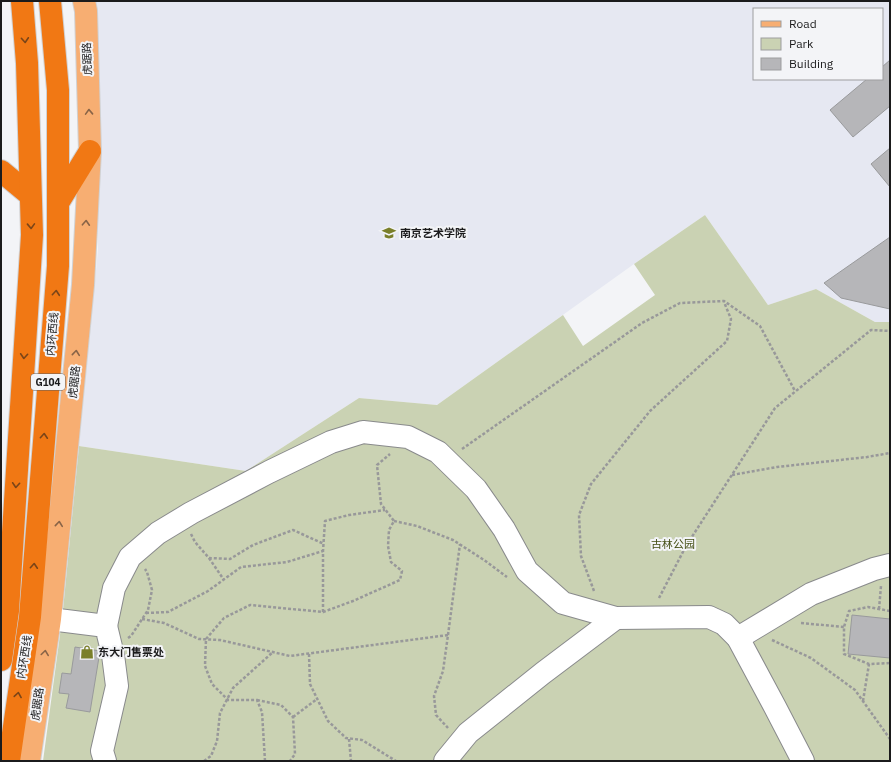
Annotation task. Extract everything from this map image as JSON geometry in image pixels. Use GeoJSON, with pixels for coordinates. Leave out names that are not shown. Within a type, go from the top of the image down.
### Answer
{"type":"FeatureCollection","features":[{"type":"Feature","properties":{"kind":"highway","name":"内环西线"},"geometry":{"type":"LineString","coordinates":[[1,660],[8,611],[32,235],[27,63],[22,1]]}},
{"type":"Feature","properties":{"kind":"highway","name":"内环西线"},"geometry":{"type":"LineString","coordinates":[[9,761],[30,617],[58,266],[58,90],[50,1]]}},
{"type":"Feature","properties":{"kind":"highway"},"geometry":{"type":"LineString","coordinates":[[58,203],[90,151]]}},
{"type":"Feature","properties":{"kind":"highway"},"geometry":{"type":"LineString","coordinates":[[1,172],[30,195]]}},
{"type":"Feature","properties":{"kind":"highway"},"geometry":{"type":"LineString","coordinates":[[14,722],[18,761]]}},
{"type":"Feature","properties":{"kind":"main road","name":"虎踞路"},"geometry":{"type":"LineString","coordinates":[[29,761],[50,619],[83,285],[90,151],[86,11],[84,1]]}},
{"type":"Feature","properties":{"kind":"lane"},"geometry":{"type":"LineString","coordinates":[[105,761],[102,751],[117,686],[112,650],[106,626],[114,588],[130,557],[158,533],[276,468],[331,442],[363,432],[408,437],[438,452],[476,489],[504,529],[527,571],[563,603],[609,616],[648,618],[709,617],[745,634],[775,707],[803,761]]}},
{"type":"Feature","properties":{"kind":"lane"},"geometry":{"type":"LineString","coordinates":[[745,634],[811,594],[890,565]]}},
{"type":"Feature","properties":{"kind":"lane"},"geometry":{"type":"LineString","coordinates":[[445,761],[468,733],[543,673],[609,616]]}},
{"type":"Feature","properties":{"kind":"lane"},"geometry":{"type":"LineString","coordinates":[[50,619],[106,626]]}},
{"type":"Feature","properties":{"kind":"path"},"geometry":{"type":"LineString","coordinates":[[446,460],[642,323],[680,302],[724,301],[760,326],[795,391]]}},
{"type":"Feature","properties":{"kind":"path"},"geometry":{"type":"LineString","coordinates":[[609,616],[581,556],[579,515],[591,484],[650,411],[727,341],[732,319],[724,301]]}},
{"type":"Feature","properties":{"kind":"path"},"geometry":{"type":"LineString","coordinates":[[648,618],[686,546],[775,408],[871,330],[890,331]]}},
{"type":"Feature","properties":{"kind":"path"},"geometry":{"type":"LineString","coordinates":[[391,453],[376,465],[381,504],[394,521],[417,526],[453,540],[507,577]]}},
{"type":"Feature","properties":{"kind":"path"},"geometry":{"type":"LineString","coordinates":[[732,475],[777,467],[890,453]]}},
{"type":"Feature","properties":{"kind":"path"},"geometry":{"type":"LineString","coordinates":[[323,612],[323,551],[325,521],[349,515],[385,510]]}},
{"type":"Feature","properties":{"kind":"path"},"geometry":{"type":"LineString","coordinates":[[184,518],[195,542],[209,558],[224,580]]}},
{"type":"Feature","properties":{"kind":"path"},"geometry":{"type":"LineString","coordinates":[[290,761],[295,754],[293,717],[280,705],[257,700],[228,700],[212,684],[205,666],[206,639],[224,618],[250,605],[323,612],[353,601],[400,580],[402,571],[392,562],[388,546],[389,530],[394,521]]}},
{"type":"Feature","properties":{"kind":"path"},"geometry":{"type":"LineString","coordinates":[[209,558],[230,559],[253,545],[293,530],[324,544]]}},
{"type":"Feature","properties":{"kind":"path"},"geometry":{"type":"LineString","coordinates":[[460,544],[444,671],[434,696],[436,715],[462,740]]}},
{"type":"Feature","properties":{"kind":"path"},"geometry":{"type":"LineString","coordinates":[[146,613],[168,612],[208,591],[241,567],[287,562],[323,551]]}},
{"type":"Feature","properties":{"kind":"path"},"geometry":{"type":"LineString","coordinates":[[112,650],[131,636],[148,610],[152,590],[147,572],[136,552]]}},
{"type":"Feature","properties":{"kind":"path"},"geometry":{"type":"LineString","coordinates":[[890,611],[868,608],[849,611],[844,627],[844,654],[869,664],[890,663]]}},
{"type":"Feature","properties":{"kind":"path"},"geometry":{"type":"LineString","coordinates":[[142,619],[164,623],[199,639],[220,640],[290,656],[448,635]]}},
{"type":"Feature","properties":{"kind":"path"},"geometry":{"type":"LineString","coordinates":[[799,623],[844,627]]}},
{"type":"Feature","properties":{"kind":"path"},"geometry":{"type":"LineString","coordinates":[[745,634],[811,658],[855,690],[890,739]]}},
{"type":"Feature","properties":{"kind":"path"},"geometry":{"type":"LineString","coordinates":[[204,761],[211,756],[217,741],[220,713],[233,688],[273,652]]}},
{"type":"Feature","properties":{"kind":"path"},"geometry":{"type":"LineString","coordinates":[[309,654],[310,684],[328,721],[346,738],[362,740],[396,761]]}},
{"type":"Feature","properties":{"kind":"path"},"geometry":{"type":"LineString","coordinates":[[863,701],[869,664]]}},
{"type":"Feature","properties":{"kind":"path"},"geometry":{"type":"LineString","coordinates":[[293,717],[317,698]]}},
{"type":"Feature","properties":{"kind":"path"},"geometry":{"type":"LineString","coordinates":[[257,700],[262,712],[265,761]]}},
{"type":"Feature","properties":{"kind":"path"},"geometry":{"type":"LineString","coordinates":[[349,739],[351,761]]}},
{"type":"Feature","properties":{"kind":"shaded area","name":"南京艺术学院"},"geometry":{"type":"Polygon","coordinates":[[[93,1],[890,1],[890,322],[875,322],[816,289],[768,305],[705,215],[437,405],[359,398],[246,471],[79,446],[98,250],[93,1]]]}},
{"type":"Feature","properties":{"kind":"green space","name":"古林公园"},"geometry":{"type":"Polygon","coordinates":[[[705,215],[768,305],[816,289],[875,322],[890,322],[890,761],[43,761],[62,620],[79,446],[246,471],[359,398],[437,405],[563,315],[583,346],[655,295],[634,264],[705,215]]]}},
{"type":"Feature","properties":{"kind":"building"},"geometry":{"type":"Polygon","coordinates":[[[890,60],[890,106],[853,137],[830,110],[866,80],[883,80],[883,66],[890,60]]]}},
{"type":"Feature","properties":{"kind":"building"},"geometry":{"type":"Polygon","coordinates":[[[890,148],[890,187],[871,164],[890,148]]]}},
{"type":"Feature","properties":{"kind":"building"},"geometry":{"type":"Polygon","coordinates":[[[890,237],[890,309],[841,298],[824,283],[890,237]]]}},
{"type":"Feature","properties":{"kind":"building"},"geometry":{"type":"Polygon","coordinates":[[[852,615],[890,619],[890,658],[848,654],[852,615]]]}},
{"type":"Feature","properties":{"kind":"building"},"geometry":{"type":"Polygon","coordinates":[[[75,647],[100,651],[90,712],[66,708],[69,694],[59,693],[62,673],[71,674],[75,647]]]}},
{"type":"Feature","properties":{"kind":"place","name":"南京艺术学院"},"geometry":{"type":"Point","coordinates":[389,233]}},
{"type":"Feature","properties":{"kind":"place","name":"东大门售票处"},"geometry":{"type":"Point","coordinates":[87,652]}}]}
